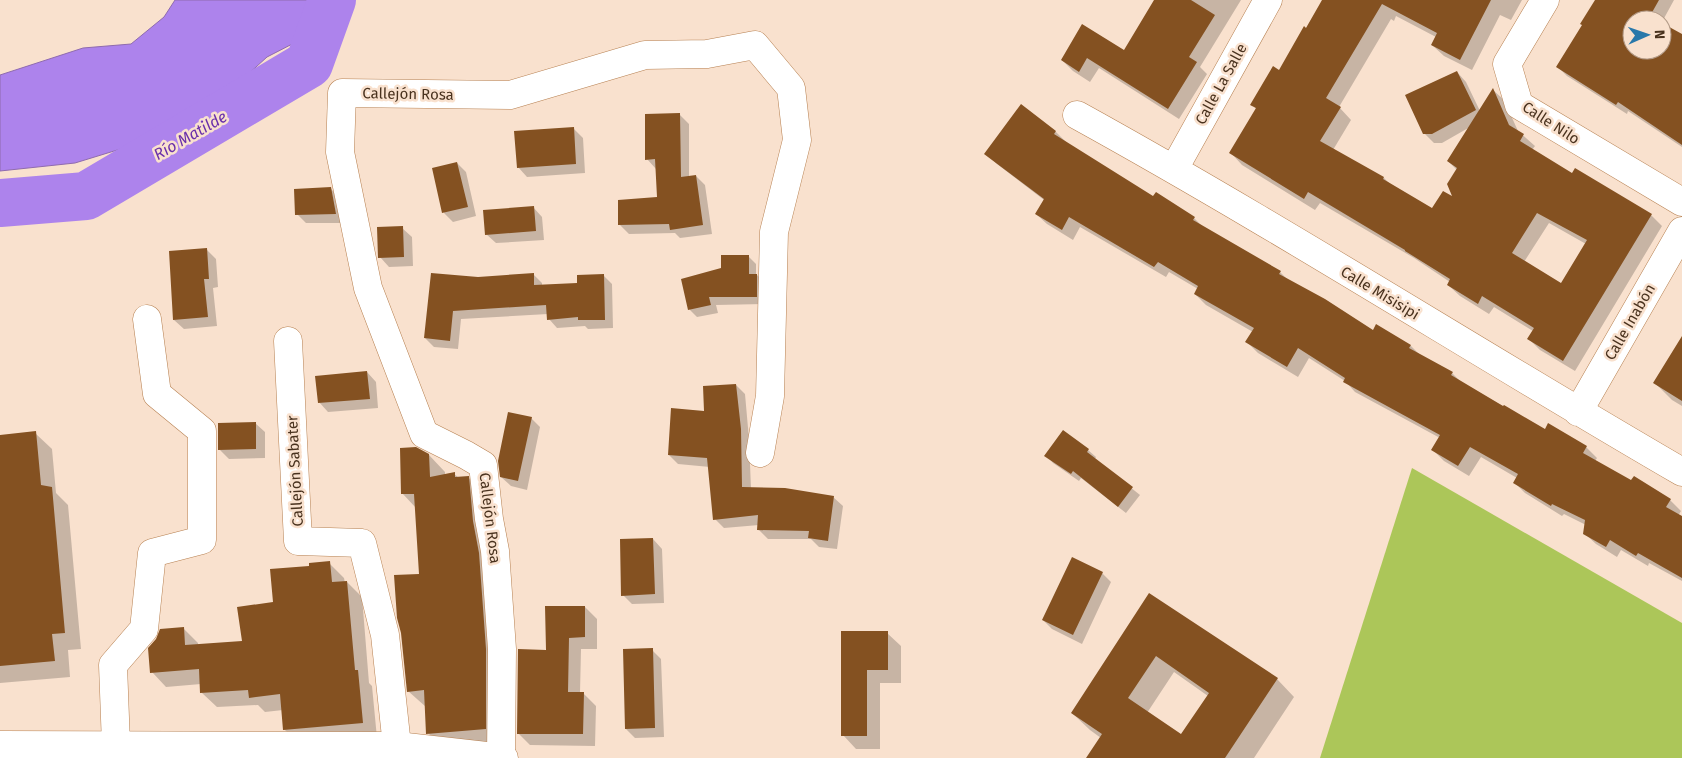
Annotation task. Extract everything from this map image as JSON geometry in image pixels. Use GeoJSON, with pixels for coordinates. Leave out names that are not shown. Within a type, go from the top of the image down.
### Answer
{"type":"FeatureCollection","features":[{"type":"Feature","properties":{"kind":"street","name":"Calle La Salle"},"geometry":{"type":"LineString","coordinates":[[1174,169],[1268,0]]}},
{"type":"Feature","properties":{"kind":"street","name":"Calle Nilo"},"geometry":{"type":"LineString","coordinates":[[1545,0],[1507,64],[1519,105],[1682,202]]}},
{"type":"Feature","properties":{"kind":"street","name":"Callejón Rosa"},"geometry":{"type":"LineString","coordinates":[[502,758],[502,649],[495,551],[489,519],[483,465],[424,434],[368,288],[340,152],[342,93],[510,95],[645,55],[707,54],[755,45],[791,88],[797,140],[774,232],[770,396],[760,454]]}},
{"type":"Feature","properties":{"kind":"street","name":"Calle Misisipi"},"geometry":{"type":"LineString","coordinates":[[1077,115],[1174,169],[1578,412],[1682,472]]}},
{"type":"Feature","properties":{"kind":"street","name":"Calle Inabón"},"geometry":{"type":"LineString","coordinates":[[1578,412],[1682,231]]}},
{"type":"Feature","properties":{"kind":"street"},"geometry":{"type":"LineString","coordinates":[[116,745],[113,665],[144,629],[152,553],[202,540],[202,431],[157,394],[147,318]]}},
{"type":"Feature","properties":{"kind":"street","name":"Callejón Sabater"},"geometry":{"type":"LineString","coordinates":[[288,341],[298,541],[362,543],[385,635],[397,746]]}},
{"type":"Feature","properties":{"kind":"street"},"geometry":{"type":"LineString","coordinates":[[0,746],[397,746],[502,758]]}},
{"type":"Feature","properties":{"kind":"green space"},"geometry":{"type":"Polygon","coordinates":[[[1412,468],[1682,623],[1682,758],[1320,758],[1412,468]]]}},
{"type":"Feature","properties":{"kind":"shaded area"},"geometry":{"type":"Polygon","coordinates":[[[175,0],[325,0],[300,40],[267,57],[189,128],[75,163],[0,171],[0,75],[83,48],[131,44],[164,17],[175,0]]]}},
{"type":"Feature","properties":{"kind":"building"},"geometry":{"type":"Polygon","coordinates":[[[1154,0],[1191,0],[1215,15],[1189,57],[1197,62],[1168,109],[1087,58],[1079,72],[1061,60],[1082,24],[1124,50],[1154,0]]]}},
{"type":"Feature","properties":{"kind":"building"},"geometry":{"type":"Polygon","coordinates":[[[1322,0],[1491,0],[1460,60],[1431,45],[1437,33],[1382,4],[1326,98],[1341,107],[1320,141],[1384,177],[1383,179],[1432,208],[1443,191],[1452,196],[1447,184],[1457,168],[1447,161],[1493,88],[1509,125],[1524,134],[1520,141],[1572,173],[1575,168],[1652,214],[1563,361],[1527,339],[1534,328],[1482,296],[1478,304],[1447,285],[1450,279],[1405,250],[1308,192],[1304,199],[1229,153],[1256,108],[1250,105],[1273,66],[1279,70],[1304,26],[1306,28],[1322,0]],[[1537,213],[1512,253],[1561,283],[1587,240],[1537,213]]]}},
{"type":"Feature","properties":{"kind":"building"},"geometry":{"type":"Polygon","coordinates":[[[1595,0],[1659,0],[1653,10],[1622,10],[1622,60],[1672,60],[1672,28],[1682,34],[1682,145],[1618,102],[1616,105],[1556,67],[1582,25],[1580,24],[1595,0]]]}},
{"type":"Feature","properties":{"kind":"building"},"geometry":{"type":"Polygon","coordinates":[[[1457,71],[1476,110],[1432,134],[1423,134],[1405,95],[1457,71]]]}},
{"type":"Feature","properties":{"kind":"building"},"geometry":{"type":"Polygon","coordinates":[[[1021,104],[1056,131],[1054,134],[1153,196],[1156,192],[1195,217],[1193,220],[1281,271],[1279,274],[1325,299],[1373,330],[1376,324],[1411,345],[1409,348],[1453,372],[1451,375],[1503,406],[1545,429],[1548,423],[1587,446],[1583,453],[1631,480],[1634,476],[1671,499],[1666,507],[1682,516],[1682,578],[1638,553],[1636,556],[1610,540],[1606,547],[1583,534],[1585,520],[1552,504],[1551,506],[1513,483],[1518,474],[1470,447],[1458,466],[1431,450],[1440,435],[1343,382],[1345,378],[1298,348],[1287,367],[1245,342],[1254,328],[1194,294],[1198,286],[1158,262],[1154,267],[1069,217],[1062,230],[1035,214],[1044,199],[984,154],[1021,104]]]}},
{"type":"Feature","properties":{"kind":"building"},"geometry":{"type":"Polygon","coordinates":[[[680,113],[681,177],[696,175],[703,225],[670,230],[669,224],[618,225],[618,200],[657,197],[655,159],[645,160],[645,114],[680,113]]]}},
{"type":"Feature","properties":{"kind":"building"},"geometry":{"type":"Polygon","coordinates":[[[574,127],[576,164],[517,168],[514,131],[574,127]]]}},
{"type":"Feature","properties":{"kind":"building"},"geometry":{"type":"Polygon","coordinates":[[[457,162],[468,207],[442,213],[432,168],[457,162]]]}},
{"type":"Feature","properties":{"kind":"building"},"geometry":{"type":"Polygon","coordinates":[[[331,187],[336,214],[295,215],[294,189],[331,187]]]}},
{"type":"Feature","properties":{"kind":"building"},"geometry":{"type":"Polygon","coordinates":[[[534,206],[536,231],[485,235],[483,210],[534,206]]]}},
{"type":"Feature","properties":{"kind":"building"},"geometry":{"type":"Polygon","coordinates":[[[403,226],[404,257],[378,258],[377,227],[403,226]]]}},
{"type":"Feature","properties":{"kind":"building"},"geometry":{"type":"Polygon","coordinates":[[[207,248],[209,279],[204,279],[208,317],[173,320],[169,251],[207,248]]]}},
{"type":"Feature","properties":{"kind":"building"},"geometry":{"type":"Polygon","coordinates":[[[721,255],[749,255],[749,274],[757,274],[757,297],[709,297],[711,305],[688,310],[681,279],[721,268],[721,255]]]}},
{"type":"Feature","properties":{"kind":"building"},"geometry":{"type":"Polygon","coordinates":[[[431,273],[478,277],[534,273],[534,285],[577,283],[577,275],[604,274],[605,320],[578,320],[578,317],[547,320],[546,305],[453,311],[450,341],[424,338],[431,273]]]}},
{"type":"Feature","properties":{"kind":"building"},"geometry":{"type":"Polygon","coordinates":[[[1682,336],[1682,401],[1653,383],[1682,336]]]}},
{"type":"Feature","properties":{"kind":"building"},"geometry":{"type":"Polygon","coordinates":[[[367,371],[370,399],[318,403],[315,376],[367,371]]]}},
{"type":"Feature","properties":{"kind":"building"},"geometry":{"type":"Polygon","coordinates":[[[736,384],[741,429],[742,487],[785,488],[834,496],[828,541],[808,538],[809,531],[757,530],[758,515],[713,520],[707,458],[668,455],[671,408],[704,411],[703,386],[736,384]]]}},
{"type":"Feature","properties":{"kind":"building"},"geometry":{"type":"Polygon","coordinates":[[[508,412],[532,417],[518,481],[500,477],[498,461],[508,412]]]}},
{"type":"Feature","properties":{"kind":"building"},"geometry":{"type":"Polygon","coordinates":[[[256,422],[256,449],[218,450],[218,423],[256,422]]]}},
{"type":"Feature","properties":{"kind":"building"},"geometry":{"type":"Polygon","coordinates":[[[1063,430],[1089,449],[1087,452],[1133,487],[1118,507],[1073,471],[1071,474],[1044,456],[1063,430]]]}},
{"type":"Feature","properties":{"kind":"building"},"geometry":{"type":"Polygon","coordinates":[[[36,431],[41,485],[52,487],[65,633],[52,634],[55,661],[0,666],[0,435],[36,431]]]}},
{"type":"Feature","properties":{"kind":"building"},"geometry":{"type":"Polygon","coordinates":[[[416,447],[429,454],[430,477],[455,472],[455,477],[469,476],[473,521],[479,553],[486,649],[486,729],[426,734],[424,690],[407,692],[401,633],[397,618],[394,575],[419,574],[414,494],[401,494],[400,448],[416,447]]]}},
{"type":"Feature","properties":{"kind":"building"},"geometry":{"type":"Polygon","coordinates":[[[653,538],[655,594],[621,596],[620,539],[653,538]]]}},
{"type":"Feature","properties":{"kind":"building"},"geometry":{"type":"Polygon","coordinates":[[[1072,557],[1103,572],[1073,635],[1042,620],[1072,557]]]}},
{"type":"Feature","properties":{"kind":"building"},"geometry":{"type":"Polygon","coordinates":[[[330,561],[332,582],[347,581],[355,670],[358,670],[363,723],[283,730],[280,694],[249,698],[248,690],[200,693],[199,669],[150,673],[148,648],[156,639],[160,629],[184,627],[185,645],[242,641],[237,607],[273,602],[270,569],[309,566],[309,563],[330,561]]]}},
{"type":"Feature","properties":{"kind":"building"},"geometry":{"type":"Polygon","coordinates":[[[1149,593],[1278,678],[1225,758],[1086,758],[1102,734],[1071,713],[1149,593]],[[1156,656],[1128,698],[1181,734],[1209,693],[1156,656]]]}},
{"type":"Feature","properties":{"kind":"building"},"geometry":{"type":"Polygon","coordinates":[[[545,606],[585,606],[585,637],[569,638],[568,692],[584,692],[583,734],[517,734],[518,649],[546,650],[545,606]]]}},
{"type":"Feature","properties":{"kind":"building"},"geometry":{"type":"Polygon","coordinates":[[[841,631],[888,631],[888,670],[867,670],[867,736],[841,736],[841,631]]]}},
{"type":"Feature","properties":{"kind":"building"},"geometry":{"type":"Polygon","coordinates":[[[653,648],[655,728],[625,729],[623,649],[653,648]]]}},
{"type":"Feature","properties":{"kind":"waterway","name":"Río Matilde"},"geometry":{"type":"LineString","coordinates":[[0,203],[86,196],[309,64],[332,0]]}}]}
